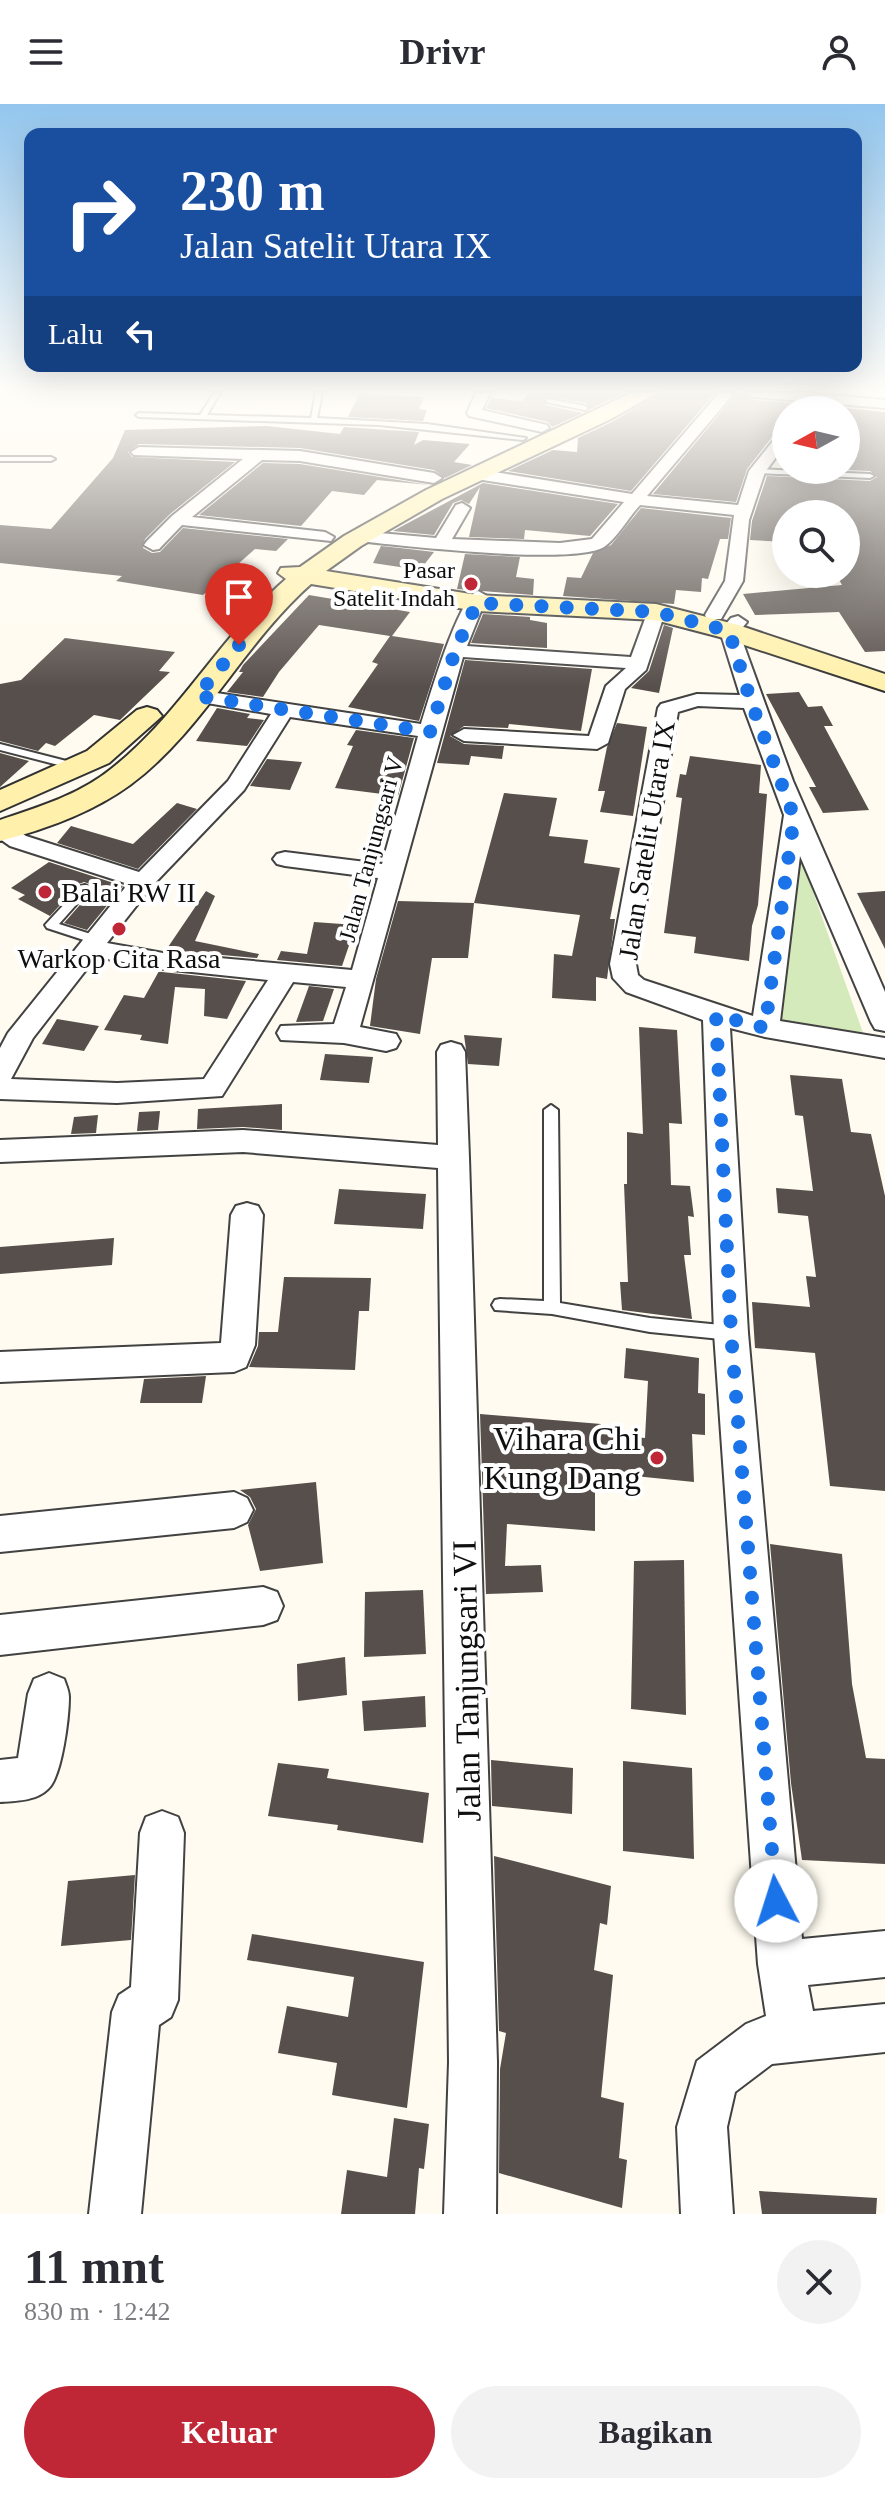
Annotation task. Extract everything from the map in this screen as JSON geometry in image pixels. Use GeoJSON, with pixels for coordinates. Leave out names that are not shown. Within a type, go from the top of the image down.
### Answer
{"type":"FeatureCollection","features":[{"type":"Feature","properties":{"kind":"main road"},"geometry":{"type":"LineString","coordinates":[[1,821],[84,799],[121,777],[197,696],[325,537],[409,491]]}},
{"type":"Feature","properties":{"kind":"main road"},"geometry":{"type":"LineString","coordinates":[[1,821],[115,745],[154,710],[199,651],[296,571],[442,491]]}},
{"type":"Feature","properties":{"kind":"main road"},"geometry":{"type":"LineString","coordinates":[[296,571],[477,599],[656,612],[727,623],[885,683]]}},
{"type":"Feature","properties":{"kind":"main road"},"geometry":{"type":"LineString","coordinates":[[477,599],[656,604],[885,669]]}},
{"type":"Feature","properties":{"kind":"street"},"geometry":{"type":"LineString","coordinates":[[153,545],[213,491]]}},
{"type":"Feature","properties":{"kind":"street"},"geometry":{"type":"LineString","coordinates":[[586,491],[744,511]]}},
{"type":"Feature","properties":{"kind":"street"},"geometry":{"type":"LineString","coordinates":[[357,536],[440,545],[558,548],[598,543],[641,491]]}},
{"type":"Feature","properties":{"kind":"street"},"geometry":{"type":"LineString","coordinates":[[750,491],[744,511],[727,623],[751,702],[794,817],[885,1022]]}},
{"type":"Feature","properties":{"kind":"street"},"geometry":{"type":"LineString","coordinates":[[440,545],[462,508]]}},
{"type":"Feature","properties":{"kind":"street"},"geometry":{"type":"LineString","coordinates":[[178,520],[325,537]]}},
{"type":"Feature","properties":{"kind":"street","name":"Jalan Tanjungsari V"},"geometry":{"type":"LineString","coordinates":[[344,1034],[362,980],[430,732],[455,651],[477,599]]}},
{"type":"Feature","properties":{"kind":"street"},"geometry":{"type":"LineString","coordinates":[[464,735],[596,744],[616,686],[634,673],[656,612]]}},
{"type":"Feature","properties":{"kind":"street"},"geometry":{"type":"LineString","coordinates":[[455,651],[638,663]]}},
{"type":"Feature","properties":{"kind":"street"},"geometry":{"type":"LineString","coordinates":[[197,696],[430,732]]}},
{"type":"Feature","properties":{"kind":"street","name":"Jalan Satelit Utara IX"},"geometry":{"type":"LineString","coordinates":[[751,702],[697,700],[668,708],[623,964],[626,978],[635,986],[716,1015],[765,1028],[885,1048]]}},
{"type":"Feature","properties":{"kind":"street"},"geometry":{"type":"LineString","coordinates":[[0,1073],[22,1033],[143,881],[225,799],[283,711]]}},
{"type":"Feature","properties":{"kind":"street"},"geometry":{"type":"LineString","coordinates":[[765,1028],[794,817]]}},
{"type":"Feature","properties":{"kind":"street"},"geometry":{"type":"LineString","coordinates":[[1,821],[18,841],[143,881]]}},
{"type":"Feature","properties":{"kind":"street"},"geometry":{"type":"LineString","coordinates":[[285,859],[392,872]]}},
{"type":"Feature","properties":{"kind":"street"},"geometry":{"type":"LineString","coordinates":[[93,944],[163,961],[362,980]]}},
{"type":"Feature","properties":{"kind":"street"},"geometry":{"type":"LineString","coordinates":[[0,1089],[117,1093],[212,1089],[286,972]]}},
{"type":"Feature","properties":{"kind":"street"},"geometry":{"type":"LineString","coordinates":[[716,1015],[731,1333],[781,1964],[778,2039]]}},
{"type":"Feature","properties":{"kind":"street"},"geometry":{"type":"LineString","coordinates":[[291,1033],[344,1034],[386,1041]]}},
{"type":"Feature","properties":{"kind":"street","name":"Jalan Tanjungsari VI"},"geometry":{"type":"LineString","coordinates":[[451,1052],[473,2047],[470,2214]]}},
{"type":"Feature","properties":{"kind":"street"},"geometry":{"type":"LineString","coordinates":[[0,1151],[243,1141],[454,1158]]}},
{"type":"Feature","properties":{"kind":"street"},"geometry":{"type":"LineString","coordinates":[[0,1367],[234,1357],[238,1345],[247,1215]]}},
{"type":"Feature","properties":{"kind":"street"},"geometry":{"type":"LineString","coordinates":[[0,1534],[234,1510]]}},
{"type":"Feature","properties":{"kind":"street"},"geometry":{"type":"LineString","coordinates":[[0,1635],[263,1606]]}},
{"type":"Feature","properties":{"kind":"street"},"geometry":{"type":"LineString","coordinates":[[0,1781],[29,1778],[37,1771],[49,1694]]}},
{"type":"Feature","properties":{"kind":"street"},"geometry":{"type":"LineString","coordinates":[[115,2214],[136,2012],[154,2000],[162,1833]]}},
{"type":"Feature","properties":{"kind":"street"},"geometry":{"type":"LineString","coordinates":[[781,1964],[885,1954]]}},
{"type":"Feature","properties":{"kind":"street"},"geometry":{"type":"LineString","coordinates":[[707,2214],[702,2127],[714,2078],[778,2039],[885,2028]]}},
{"type":"Feature","properties":{"kind":"lane"},"geometry":{"type":"LineString","coordinates":[[0,747],[78,767]]}},
{"type":"Feature","properties":{"kind":"lane"},"geometry":{"type":"LineString","coordinates":[[85,888],[51,925],[93,944]]}},
{"type":"Feature","properties":{"kind":"lane"},"geometry":{"type":"LineString","coordinates":[[551,1110],[552,1308]]}},
{"type":"Feature","properties":{"kind":"lane"},"geometry":{"type":"LineString","coordinates":[[500,1305],[552,1308],[650,1325],[731,1333]]}},
{"type":"Feature","properties":{"kind":"green space"},"geometry":{"type":"Polygon","coordinates":[[[796,844],[867,1044],[776,1025],[796,844]]]}},
{"type":"Feature","properties":{"kind":"building"},"geometry":{"type":"Polygon","coordinates":[[[84,491],[198,491],[145,539],[143,548],[152,553],[160,552],[183,528],[288,539],[276,551],[255,549],[203,595],[116,581],[122,576],[0,563],[0,525],[51,529],[84,491]]]}},
{"type":"Feature","properties":{"kind":"building"},"geometry":{"type":"Polygon","coordinates":[[[228,491],[332,491],[301,526],[199,515],[228,491]]]}},
{"type":"Feature","properties":{"kind":"building"},"geometry":{"type":"Polygon","coordinates":[[[336,491],[367,491],[364,495],[336,491]]]}},
{"type":"Feature","properties":{"kind":"building"},"geometry":{"type":"Polygon","coordinates":[[[467,491],[477,491],[469,504],[461,500],[453,503],[434,535],[393,531],[467,491]]]}},
{"type":"Feature","properties":{"kind":"building"},"geometry":{"type":"Polygon","coordinates":[[[479,491],[537,491],[618,504],[590,536],[525,530],[524,539],[469,537],[479,491]]]}},
{"type":"Feature","properties":{"kind":"building"},"geometry":{"type":"Polygon","coordinates":[[[655,491],[740,491],[736,502],[653,494],[655,491]]]}},
{"type":"Feature","properties":{"kind":"building"},"geometry":{"type":"Polygon","coordinates":[[[762,491],[885,491],[885,651],[865,652],[839,612],[755,615],[743,594],[809,588],[860,588],[860,500],[772,500],[772,541],[750,540],[752,521],[762,491]]]}},
{"type":"Feature","properties":{"kind":"building"},"geometry":{"type":"Polygon","coordinates":[[[641,508],[731,518],[728,539],[720,539],[708,579],[702,578],[701,592],[676,590],[674,604],[563,596],[567,577],[581,578],[593,553],[611,545],[641,508]]]}},
{"type":"Feature","properties":{"kind":"building"},"geometry":{"type":"Polygon","coordinates":[[[381,546],[434,552],[420,570],[373,563],[381,546]]]}},
{"type":"Feature","properties":{"kind":"building"},"geometry":{"type":"Polygon","coordinates":[[[465,554],[520,557],[516,577],[534,579],[533,595],[457,589],[465,554]]]}},
{"type":"Feature","properties":{"kind":"building"},"geometry":{"type":"Polygon","coordinates":[[[309,595],[410,612],[392,636],[444,644],[419,721],[348,707],[378,664],[372,662],[390,636],[319,625],[279,672],[263,697],[227,692],[243,672],[239,672],[243,665],[309,595]]]}},
{"type":"Feature","properties":{"kind":"building"},"geometry":{"type":"Polygon","coordinates":[[[483,614],[530,617],[530,620],[547,623],[547,648],[471,643],[483,614]]]}},
{"type":"Feature","properties":{"kind":"building"},"geometry":{"type":"Polygon","coordinates":[[[664,625],[673,628],[659,693],[631,688],[649,671],[664,625]]]}},
{"type":"Feature","properties":{"kind":"building"},"geometry":{"type":"Polygon","coordinates":[[[65,638],[175,652],[159,671],[170,672],[120,720],[94,715],[55,746],[46,743],[38,751],[0,741],[0,684],[21,680],[65,638]]]}},
{"type":"Feature","properties":{"kind":"building"},"geometry":{"type":"Polygon","coordinates":[[[465,660],[592,669],[581,731],[509,724],[508,728],[464,726],[450,736],[464,744],[504,746],[502,759],[471,756],[469,765],[437,763],[465,660]]]}},
{"type":"Feature","properties":{"kind":"building"},"geometry":{"type":"Polygon","coordinates":[[[799,692],[808,707],[822,706],[833,726],[824,726],[869,810],[823,813],[809,787],[816,787],[766,694],[799,692]]]}},
{"type":"Feature","properties":{"kind":"building"},"geometry":{"type":"Polygon","coordinates":[[[217,708],[264,720],[247,746],[196,741],[217,708]]]}},
{"type":"Feature","properties":{"kind":"building"},"geometry":{"type":"Polygon","coordinates":[[[617,723],[647,727],[633,816],[600,812],[605,791],[598,791],[607,747],[617,723]]]}},
{"type":"Feature","properties":{"kind":"building"},"geometry":{"type":"Polygon","coordinates":[[[356,730],[414,738],[398,796],[335,788],[353,746],[347,745],[356,730]]]}},
{"type":"Feature","properties":{"kind":"building"},"geometry":{"type":"Polygon","coordinates":[[[0,753],[29,761],[0,787],[0,753]]]}},
{"type":"Feature","properties":{"kind":"building"},"geometry":{"type":"Polygon","coordinates":[[[690,756],[761,765],[759,793],[767,794],[758,905],[752,926],[749,961],[694,953],[696,937],[664,933],[682,798],[676,797],[680,774],[686,775],[690,756]]]}},
{"type":"Feature","properties":{"kind":"building"},"geometry":{"type":"Polygon","coordinates":[[[267,759],[302,762],[290,790],[250,786],[267,759]]]}},
{"type":"Feature","properties":{"kind":"building"},"geometry":{"type":"Polygon","coordinates":[[[504,793],[557,798],[549,836],[588,840],[584,863],[620,868],[610,919],[615,919],[607,979],[596,977],[596,1001],[552,998],[554,954],[572,956],[580,915],[474,903],[504,793]]]}},
{"type":"Feature","properties":{"kind":"building"},"geometry":{"type":"Polygon","coordinates":[[[177,803],[197,809],[138,869],[57,843],[71,826],[133,844],[177,803]]]}},
{"type":"Feature","properties":{"kind":"building"},"geometry":{"type":"Polygon","coordinates":[[[49,862],[123,886],[87,930],[64,923],[93,890],[92,885],[79,884],[50,916],[18,899],[25,895],[11,888],[49,862]]]}},
{"type":"Feature","properties":{"kind":"building"},"geometry":{"type":"Polygon","coordinates":[[[206,891],[215,896],[195,941],[259,954],[257,958],[166,950],[206,891]]]}},
{"type":"Feature","properties":{"kind":"building"},"geometry":{"type":"Polygon","coordinates":[[[885,891],[885,949],[857,893],[885,891]]]}},
{"type":"Feature","properties":{"kind":"building"},"geometry":{"type":"Polygon","coordinates":[[[398,901],[474,903],[468,958],[432,958],[420,1034],[370,1026],[376,979],[398,901]]]}},
{"type":"Feature","properties":{"kind":"building"},"geometry":{"type":"Polygon","coordinates":[[[314,922],[356,925],[342,966],[277,960],[281,951],[307,954],[314,922]]]}},
{"type":"Feature","properties":{"kind":"building"},"geometry":{"type":"Polygon","coordinates":[[[159,971],[246,981],[227,1019],[204,1016],[205,989],[175,987],[168,1044],[140,1040],[142,1035],[104,1030],[124,995],[144,998],[159,971]]]}},
{"type":"Feature","properties":{"kind":"building"},"geometry":{"type":"Polygon","coordinates":[[[309,986],[334,989],[323,1021],[296,1022],[309,986]]]}},
{"type":"Feature","properties":{"kind":"building"},"geometry":{"type":"Polygon","coordinates":[[[57,1019],[99,1026],[84,1051],[42,1044],[57,1019]]]}},
{"type":"Feature","properties":{"kind":"building"},"geometry":{"type":"Polygon","coordinates":[[[639,1027],[677,1030],[682,1124],[669,1123],[671,1185],[690,1186],[694,1217],[688,1216],[691,1255],[684,1255],[692,1319],[622,1310],[620,1282],[628,1282],[624,1184],[627,1184],[627,1132],[643,1134],[639,1027]]]}},
{"type":"Feature","properties":{"kind":"building"},"geometry":{"type":"Polygon","coordinates":[[[464,1035],[502,1038],[499,1066],[468,1064],[464,1035]]]}},
{"type":"Feature","properties":{"kind":"building"},"geometry":{"type":"Polygon","coordinates":[[[325,1054],[373,1057],[369,1083],[320,1080],[325,1054]]]}},
{"type":"Feature","properties":{"kind":"building"},"geometry":{"type":"Polygon","coordinates":[[[790,1075],[842,1079],[851,1132],[871,1134],[885,1196],[885,1491],[830,1486],[815,1353],[755,1348],[752,1302],[810,1307],[806,1276],[816,1277],[808,1216],[778,1213],[776,1188],[813,1191],[803,1116],[795,1115],[790,1075]]]}},
{"type":"Feature","properties":{"kind":"building"},"geometry":{"type":"Polygon","coordinates":[[[282,1104],[282,1130],[243,1127],[197,1129],[198,1109],[282,1104]]]}},
{"type":"Feature","properties":{"kind":"building"},"geometry":{"type":"Polygon","coordinates":[[[160,1111],[158,1130],[137,1131],[139,1112],[160,1111]]]}},
{"type":"Feature","properties":{"kind":"building"},"geometry":{"type":"Polygon","coordinates":[[[98,1115],[96,1133],[71,1134],[74,1117],[98,1115]]]}},
{"type":"Feature","properties":{"kind":"building"},"geometry":{"type":"Polygon","coordinates":[[[339,1189],[426,1194],[423,1229],[334,1224],[339,1189]]]}},
{"type":"Feature","properties":{"kind":"building"},"geometry":{"type":"Polygon","coordinates":[[[114,1238],[112,1265],[0,1274],[0,1247],[114,1238]]]}},
{"type":"Feature","properties":{"kind":"building"},"geometry":{"type":"Polygon","coordinates":[[[284,1277],[371,1278],[369,1311],[359,1311],[355,1370],[249,1367],[258,1346],[259,1332],[278,1332],[284,1277]]]}},
{"type":"Feature","properties":{"kind":"building"},"geometry":{"type":"Polygon","coordinates":[[[626,1348],[699,1358],[698,1393],[705,1394],[705,1435],[692,1434],[694,1482],[595,1472],[595,1531],[507,1524],[505,1566],[541,1565],[543,1592],[486,1594],[480,1414],[601,1424],[601,1434],[645,1438],[648,1381],[624,1378],[626,1348]]]}},
{"type":"Feature","properties":{"kind":"building"},"geometry":{"type":"Polygon","coordinates":[[[206,1376],[202,1403],[140,1403],[144,1379],[206,1376]]]}},
{"type":"Feature","properties":{"kind":"building"},"geometry":{"type":"Polygon","coordinates":[[[316,1482],[323,1563],[260,1571],[248,1525],[256,1509],[250,1497],[240,1490],[316,1482]]]}},
{"type":"Feature","properties":{"kind":"building"},"geometry":{"type":"Polygon","coordinates":[[[770,1544],[842,1554],[852,1684],[866,1758],[885,1759],[885,1864],[802,1860],[791,1783],[770,1544]]]}},
{"type":"Feature","properties":{"kind":"building"},"geometry":{"type":"Polygon","coordinates":[[[684,1560],[686,1715],[631,1709],[634,1561],[684,1560]]]}},
{"type":"Feature","properties":{"kind":"building"},"geometry":{"type":"Polygon","coordinates":[[[423,1590],[426,1654],[364,1657],[365,1592],[423,1590]]]}},
{"type":"Feature","properties":{"kind":"building"},"geometry":{"type":"Polygon","coordinates":[[[345,1657],[347,1695],[298,1701],[297,1664],[345,1657]]]}},
{"type":"Feature","properties":{"kind":"building"},"geometry":{"type":"Polygon","coordinates":[[[425,1696],[426,1727],[364,1731],[362,1701],[425,1696]]]}},
{"type":"Feature","properties":{"kind":"building"},"geometry":{"type":"Polygon","coordinates":[[[491,1760],[573,1768],[572,1814],[492,1806],[491,1760]]]}},
{"type":"Feature","properties":{"kind":"building"},"geometry":{"type":"Polygon","coordinates":[[[623,1761],[692,1768],[694,1859],[623,1851],[623,1761]]]}},
{"type":"Feature","properties":{"kind":"building"},"geometry":{"type":"Polygon","coordinates":[[[278,1763],[329,1769],[327,1778],[429,1793],[423,1843],[337,1830],[338,1825],[268,1816],[278,1763]]]}},
{"type":"Feature","properties":{"kind":"building"},"geometry":{"type":"Polygon","coordinates":[[[494,1856],[611,1886],[607,1925],[600,1923],[594,1970],[613,1975],[601,2097],[624,2103],[619,2158],[627,2160],[622,2208],[499,2173],[500,2069],[506,2033],[499,2031],[494,1856]]]}},
{"type":"Feature","properties":{"kind":"building"},"geometry":{"type":"Polygon","coordinates":[[[135,1875],[131,1940],[61,1946],[68,1881],[135,1875]]]}},
{"type":"Feature","properties":{"kind":"building"},"geometry":{"type":"Polygon","coordinates":[[[252,1934],[424,1962],[407,2108],[332,2095],[337,2063],[278,2053],[287,2006],[348,2017],[354,1977],[247,1960],[252,1934]]]}},
{"type":"Feature","properties":{"kind":"building"},"geometry":{"type":"Polygon","coordinates":[[[394,2118],[429,2124],[424,2169],[419,2168],[415,2214],[341,2214],[347,2170],[387,2177],[394,2118]]]}},
{"type":"Feature","properties":{"kind":"building"},"geometry":{"type":"Polygon","coordinates":[[[759,2191],[877,2198],[876,2214],[762,2214],[759,2191]]]}},
{"type":"Feature","properties":{"kind":"place","name":"Pasar Satelit Indah"},"geometry":{"type":"Point","coordinates":[471,584]}},
{"type":"Feature","properties":{"kind":"place","name":"Balai RW II"},"geometry":{"type":"Point","coordinates":[45,892]}},
{"type":"Feature","properties":{"kind":"place","name":"Warkop Cita Rasa"},"geometry":{"type":"Point","coordinates":[119,929]}},
{"type":"Feature","properties":{"kind":"place","name":"Vihara Chi Kung Dang"},"geometry":{"type":"Point","coordinates":[657,1458]}},
{"type":"Feature","properties":{"kind":"route"},"geometry":{"type":"LineString","coordinates":[[239,645],[197,696],[430,732],[455,651],[477,603],[656,612],[729,631],[751,702],[794,817],[765,1028],[716,1015],[731,1333],[776,1901]]}}]}
